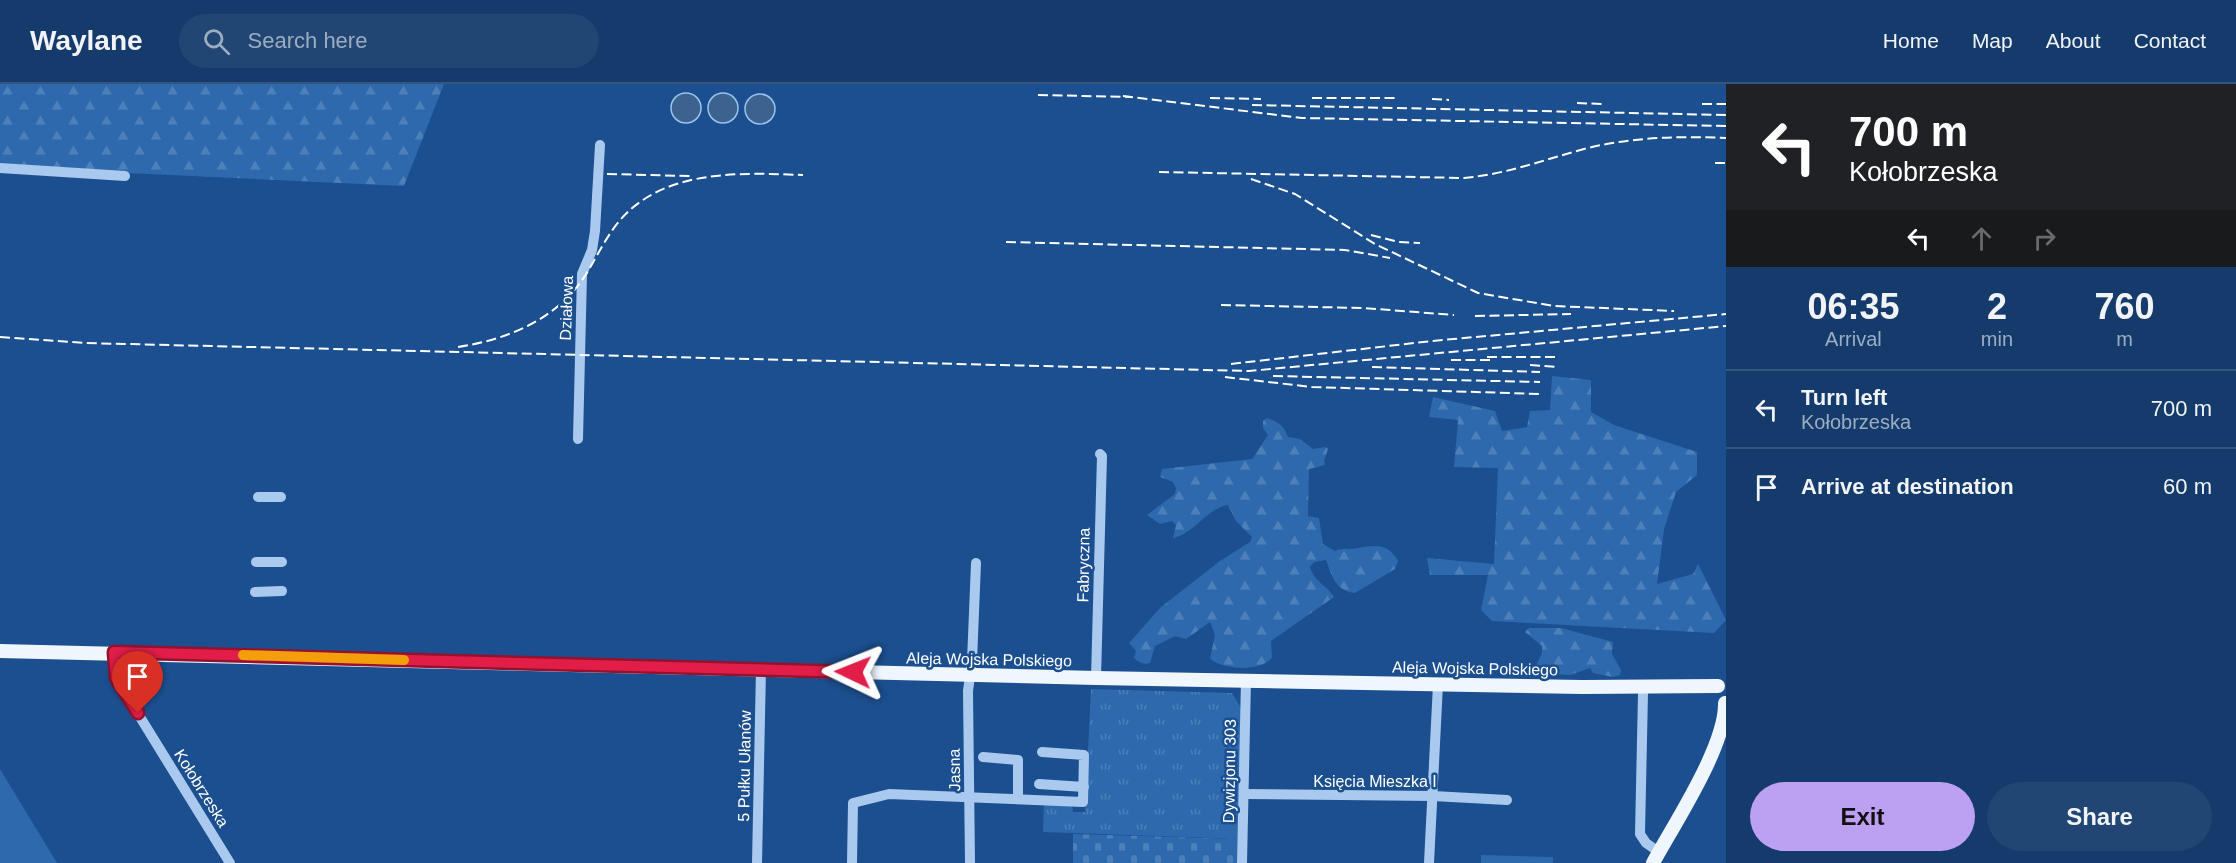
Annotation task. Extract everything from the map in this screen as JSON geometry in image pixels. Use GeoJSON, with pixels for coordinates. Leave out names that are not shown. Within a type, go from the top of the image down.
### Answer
{"type":"FeatureCollection","features":[{"type":"Feature","properties":{"kind":"main road","name":"Aleja Wojska Polskiego"},"geometry":{"type":"LineString","coordinates":[[0,651],[114,652],[1096,678],[1582,687],[1723,693]]}},
{"type":"Feature","properties":{"kind":"main road","name":"Aleja Wojska Polskiego"},"geometry":{"type":"LineString","coordinates":[[1582,687],[1643,693],[1723,693]]}},
{"type":"Feature","properties":{"kind":"main road"},"geometry":{"type":"LineString","coordinates":[[1658,859],[1714,750],[1725,717],[1723,693]]}},
{"type":"Feature","properties":{"kind":"main road"},"geometry":{"type":"LineString","coordinates":[[1658,859],[1726,746]]}},
{"type":"Feature","properties":{"kind":"street","name":"Działowa"},"geometry":{"type":"LineString","coordinates":[[578,439],[582,274],[592,250],[595,231],[600,145]]}},
{"type":"Feature","properties":{"kind":"street"},"geometry":{"type":"LineString","coordinates":[[0,168],[125,176]]}},
{"type":"Feature","properties":{"kind":"street","name":"Fabryczna"},"geometry":{"type":"LineString","coordinates":[[1096,678],[1102,456],[1100,454]]}},
{"type":"Feature","properties":{"kind":"street"},"geometry":{"type":"LineString","coordinates":[[258,497],[280,497]]}},
{"type":"Feature","properties":{"kind":"street"},"geometry":{"type":"LineString","coordinates":[[256,562],[282,562]]}},
{"type":"Feature","properties":{"kind":"street","name":"Jasna"},"geometry":{"type":"LineString","coordinates":[[970,863],[969,675],[976,563]]}},
{"type":"Feature","properties":{"kind":"street"},"geometry":{"type":"LineString","coordinates":[[255,591],[282,591]]}},
{"type":"Feature","properties":{"kind":"street","name":"Kołobrzeska"},"geometry":{"type":"LineString","coordinates":[[114,652],[123,669],[130,698],[230,863]]}},
{"type":"Feature","properties":{"kind":"street","name":"5 Pułku Ułanów"},"geometry":{"type":"LineString","coordinates":[[754,862],[760,669]]}},
{"type":"Feature","properties":{"kind":"street","name":"Dywizjonu 303"},"geometry":{"type":"LineString","coordinates":[[1242,863],[1246,680]]}},
{"type":"Feature","properties":{"kind":"street"},"geometry":{"type":"LineString","coordinates":[[1429,863],[1438,684]]}},
{"type":"Feature","properties":{"kind":"street"},"geometry":{"type":"LineString","coordinates":[[1643,693],[1640,834],[1658,859]]}},
{"type":"Feature","properties":{"kind":"street"},"geometry":{"type":"LineString","coordinates":[[852,863],[853,803],[889,794],[968,795],[1083,802],[1083,754],[1042,752]]}},
{"type":"Feature","properties":{"kind":"street"},"geometry":{"type":"LineString","coordinates":[[983,757],[1018,760],[1018,798]]}},
{"type":"Feature","properties":{"kind":"street"},"geometry":{"type":"LineString","coordinates":[[1039,784],[1084,787]]}},
{"type":"Feature","properties":{"kind":"street","name":"Księcia Mieszka I"},"geometry":{"type":"LineString","coordinates":[[1244,794],[1433,796],[1507,800]]}},
{"type":"Feature","properties":{"kind":"green space"},"geometry":{"type":"Polygon","coordinates":[[[0,84],[444,84],[404,186],[43,169],[0,164],[0,84]]]}},
{"type":"Feature","properties":{"kind":"green space"},"geometry":{"type":"Polygon","coordinates":[[[1552,376],[1591,380],[1591,412],[1614,425],[1697,452],[1697,475],[1676,492],[1664,529],[1657,584],[1693,574],[1698,564],[1726,620],[1714,633],[1492,621],[1481,610],[1488,575],[1430,575],[1427,558],[1494,564],[1498,468],[1454,467],[1458,420],[1429,417],[1433,397],[1495,411],[1502,431],[1527,427],[1530,411],[1550,410],[1552,376]]]}},
{"type":"Feature","properties":{"kind":"green space"},"geometry":{"type":"Polygon","coordinates":[[[1267,418],[1280,425],[1288,437],[1300,439],[1313,449],[1326,447],[1328,449],[1325,465],[1309,469],[1308,516],[1319,518],[1323,544],[1335,551],[1370,546],[1386,548],[1398,561],[1395,569],[1355,593],[1348,592],[1339,586],[1326,560],[1314,562],[1310,567],[1312,572],[1334,597],[1271,641],[1272,658],[1259,666],[1233,667],[1216,663],[1210,659],[1215,635],[1210,622],[1186,639],[1175,636],[1155,646],[1150,663],[1139,662],[1134,658],[1136,651],[1129,643],[1161,607],[1220,561],[1250,542],[1252,537],[1236,521],[1228,505],[1214,511],[1188,532],[1173,538],[1176,525],[1172,521],[1160,524],[1147,515],[1175,494],[1176,488],[1173,482],[1160,477],[1162,469],[1252,459],[1268,435],[1263,428],[1263,421],[1267,418]]]}},
{"type":"Feature","properties":{"kind":"green space"},"geometry":{"type":"Polygon","coordinates":[[[1529,628],[1561,628],[1613,642],[1612,654],[1621,670],[1620,675],[1613,677],[1593,673],[1590,668],[1570,675],[1536,673],[1534,670],[1542,653],[1542,646],[1525,632],[1529,628]]]}},
{"type":"Feature","properties":{"kind":"green space"},"geometry":{"type":"Polygon","coordinates":[[[1091,689],[1232,693],[1241,708],[1240,839],[1043,832],[1044,802],[1072,804],[1073,812],[1085,812],[1091,689]]]}},
{"type":"Feature","properties":{"kind":"green space"},"geometry":{"type":"Polygon","coordinates":[[[0,769],[57,863],[0,863],[0,769]]]}},
{"type":"Feature","properties":{"kind":"green space"},"geometry":{"type":"Polygon","coordinates":[[[1073,834],[1238,839],[1237,863],[1073,863],[1073,834]]]}},
{"type":"Feature","properties":{"kind":"green space"},"geometry":{"type":"Polygon","coordinates":[[[1481,855],[1553,857],[1553,863],[1481,863],[1481,855]]]}},
{"type":"Feature","properties":{"kind":"shaded area"},"geometry":{"type":"Polygon","coordinates":[[[686,93],[697,97],[701,108],[697,119],[686,123],[675,119],[671,108],[675,97],[686,93]]]}},
{"type":"Feature","properties":{"kind":"shaded area"},"geometry":{"type":"Polygon","coordinates":[[[723,93],[734,97],[738,108],[734,119],[723,123],[712,119],[708,108],[712,97],[723,93]]]}},
{"type":"Feature","properties":{"kind":"shaded area"},"geometry":{"type":"Polygon","coordinates":[[[760,94],[771,98],[775,109],[771,120],[760,124],[749,120],[745,109],[749,98],[760,94]]]}},
{"type":"Feature","properties":{"kind":"railway"},"geometry":{"type":"LineString","coordinates":[[1038,95],[1132,97]]}},
{"type":"Feature","properties":{"kind":"railway"},"geometry":{"type":"LineString","coordinates":[[1123,96],[1302,118],[1726,126]]}},
{"type":"Feature","properties":{"kind":"railway"},"geometry":{"type":"LineString","coordinates":[[1210,98],[1261,99]]}},
{"type":"Feature","properties":{"kind":"railway"},"geometry":{"type":"LineString","coordinates":[[1312,98],[1399,98]]}},
{"type":"Feature","properties":{"kind":"railway"},"geometry":{"type":"LineString","coordinates":[[1432,99],[1449,100]]}},
{"type":"Feature","properties":{"kind":"railway"},"geometry":{"type":"LineString","coordinates":[[1577,103],[1603,104]]}},
{"type":"Feature","properties":{"kind":"railway"},"geometry":{"type":"LineString","coordinates":[[1702,104],[1726,104]]}},
{"type":"Feature","properties":{"kind":"railway"},"geometry":{"type":"LineString","coordinates":[[1252,105],[1726,115]]}},
{"type":"Feature","properties":{"kind":"railway"},"geometry":{"type":"LineString","coordinates":[[1159,172],[1464,178],[1510,170],[1584,149],[1619,142],[1672,137],[1726,138]]}},
{"type":"Feature","properties":{"kind":"railway"},"geometry":{"type":"LineString","coordinates":[[1715,163],[1726,163]]}},
{"type":"Feature","properties":{"kind":"railway"},"geometry":{"type":"LineString","coordinates":[[607,174],[690,176]]}},
{"type":"Feature","properties":{"kind":"railway"},"geometry":{"type":"LineString","coordinates":[[458,347],[515,332],[548,314],[577,287],[611,232],[625,215],[633,207],[660,190],[699,178],[741,174],[803,175]]}},
{"type":"Feature","properties":{"kind":"railway"},"geometry":{"type":"LineString","coordinates":[[1251,179],[1295,194],[1375,244],[1478,293],[1554,306],[1674,311]]}},
{"type":"Feature","properties":{"kind":"railway"},"geometry":{"type":"LineString","coordinates":[[1371,235],[1399,242],[1420,243]]}},
{"type":"Feature","properties":{"kind":"railway"},"geometry":{"type":"LineString","coordinates":[[1006,242],[1345,250],[1390,258]]}},
{"type":"Feature","properties":{"kind":"railway"},"geometry":{"type":"LineString","coordinates":[[1221,305],[1363,308],[1454,315]]}},
{"type":"Feature","properties":{"kind":"railway"},"geometry":{"type":"LineString","coordinates":[[1475,316],[1571,314]]}},
{"type":"Feature","properties":{"kind":"railway"},"geometry":{"type":"LineString","coordinates":[[1231,364],[1432,341],[1726,314]]}},
{"type":"Feature","properties":{"kind":"railway"},"geometry":{"type":"LineString","coordinates":[[0,337],[85,343],[1249,371],[1726,326]]}},
{"type":"Feature","properties":{"kind":"railway"},"geometry":{"type":"LineString","coordinates":[[1487,357],[1558,357]]}},
{"type":"Feature","properties":{"kind":"railway"},"geometry":{"type":"LineString","coordinates":[[1451,360],[1493,360]]}},
{"type":"Feature","properties":{"kind":"railway"},"geometry":{"type":"LineString","coordinates":[[1530,365],[1557,367]]}},
{"type":"Feature","properties":{"kind":"railway"},"geometry":{"type":"LineString","coordinates":[[1372,367],[1540,372]]}},
{"type":"Feature","properties":{"kind":"railway"},"geometry":{"type":"LineString","coordinates":[[1273,376],[1540,382]]}},
{"type":"Feature","properties":{"kind":"railway"},"geometry":{"type":"LineString","coordinates":[[1225,377],[1312,387],[1541,394]]}},
{"type":"Feature","properties":{"kind":"slow traffic"},"geometry":{"type":"LineString","coordinates":[[243,655],[404,660]]}},
{"type":"Feature","properties":{"kind":"route"},"geometry":{"type":"LineString","coordinates":[[138,713],[116,678],[113,669],[114,652],[853,672]]}}]}
